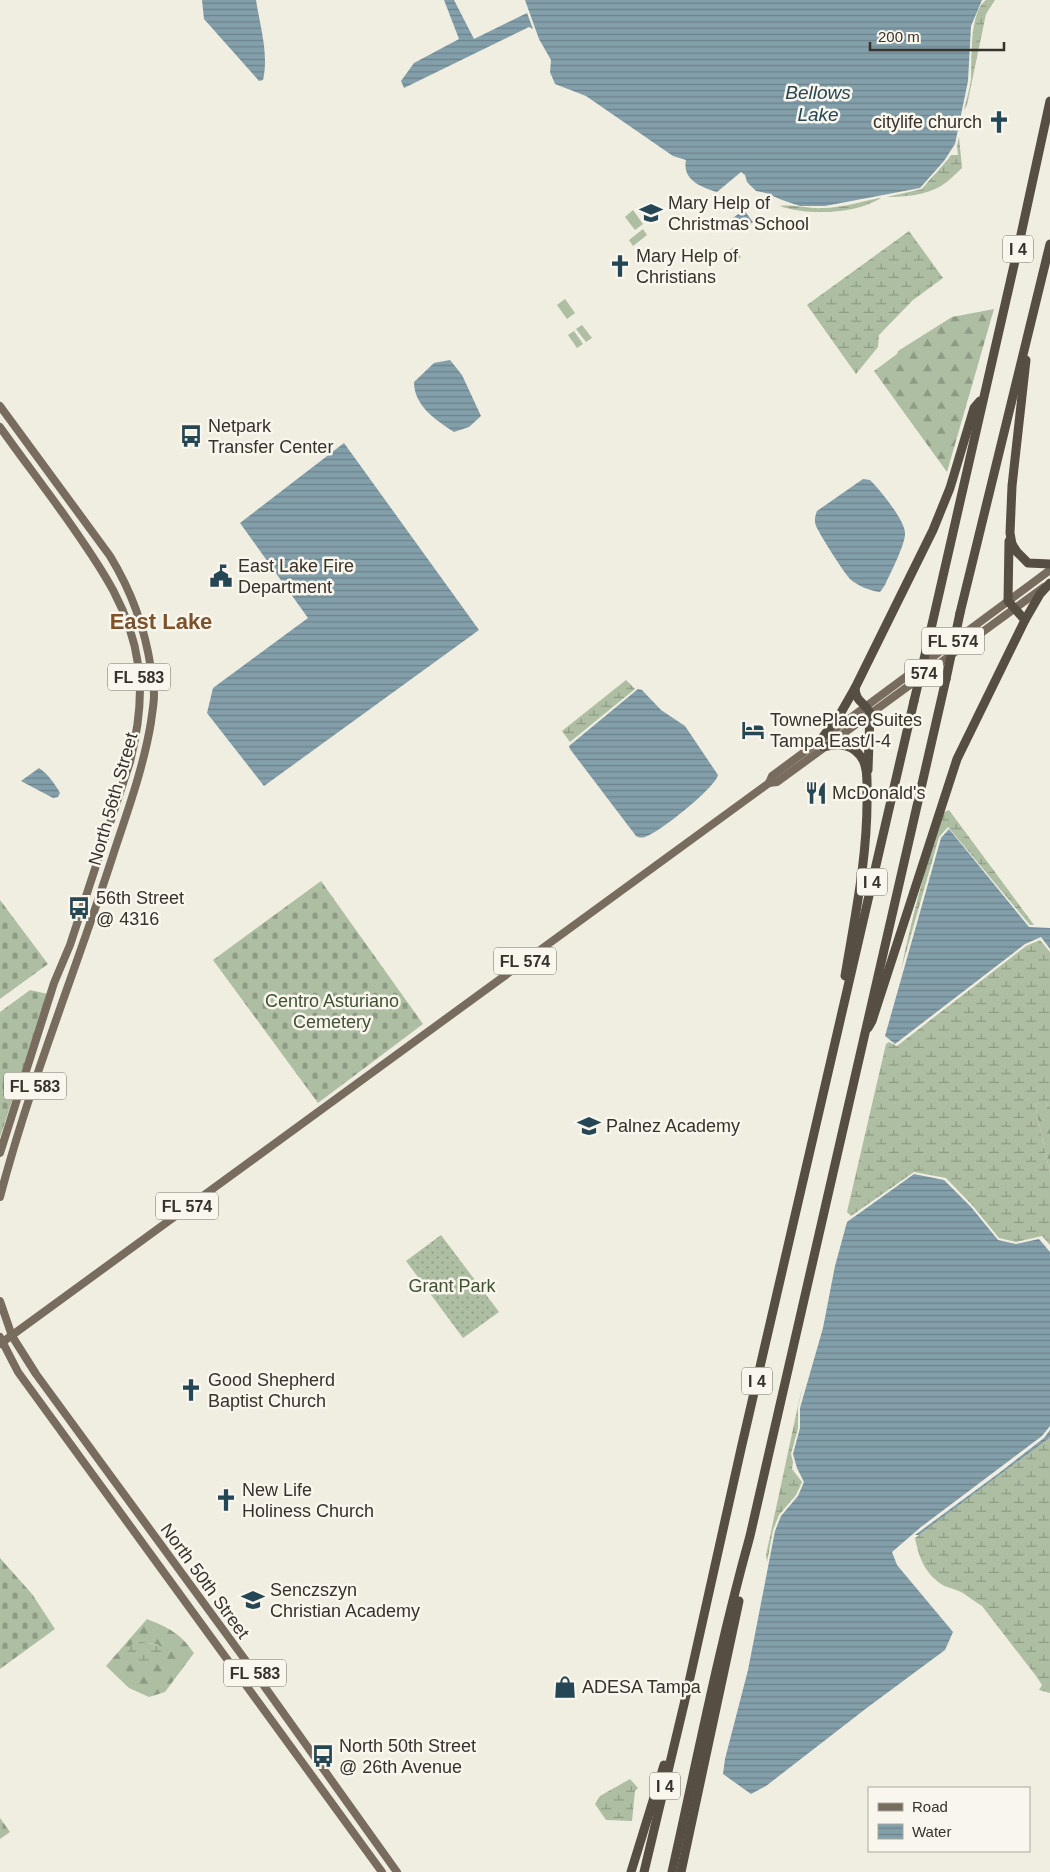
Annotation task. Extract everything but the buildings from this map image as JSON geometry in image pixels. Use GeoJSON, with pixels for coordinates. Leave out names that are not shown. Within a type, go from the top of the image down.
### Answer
{"type":"FeatureCollection","features":[{"type":"Feature","properties":{"kind":"highway","name":"I 4"},"geometry":{"type":"LineString","coordinates":[[644,1872],[928,642],[1050,101]]}},
{"type":"Feature","properties":{"kind":"highway","name":"I 4"},"geometry":{"type":"LineString","coordinates":[[672,1872],[960,613],[1050,244]]}},
{"type":"Feature","properties":{"kind":"highway"},"geometry":{"type":"LineString","coordinates":[[1025,620],[1011,604],[1010,533],[1014,460],[1030,322]]}},
{"type":"Feature","properties":{"kind":"highway"},"geometry":{"type":"LineString","coordinates":[[868,807],[866,770],[864,762],[858,753],[844,745],[823,742],[855,688],[942,508],[974,408],[983,397]]}},
{"type":"Feature","properties":{"kind":"highway"},"geometry":{"type":"LineString","coordinates":[[1010,533],[1012,544],[1028,563],[1050,564]]}},
{"type":"Feature","properties":{"kind":"highway"},"geometry":{"type":"LineString","coordinates":[[862,1039],[872,1021],[957,759],[1025,620],[1040,594],[1050,583]]}},
{"type":"Feature","properties":{"kind":"highway"},"geometry":{"type":"LineString","coordinates":[[830,1062],[861,878],[868,807],[868,709],[859,702],[855,688]]}},
{"type":"Feature","properties":{"kind":"highway"},"geometry":{"type":"LineString","coordinates":[[681,1872],[739,1601],[750,1536]]}},
{"type":"Feature","properties":{"kind":"highway"},"geometry":{"type":"LineString","coordinates":[[631,1872],[685,1700]]}},
{"type":"Feature","properties":{"kind":"main road","name":"North 56th Street"},"geometry":{"type":"LineString","coordinates":[[0,406],[110,556],[124,578],[138,610],[145,635],[154,695],[148,739],[142,765],[101,893],[21,1126],[0,1197]]}},
{"type":"Feature","properties":{"kind":"main road","name":"North 56th Street"},"geometry":{"type":"LineString","coordinates":[[0,427],[110,582],[125,614],[132,640],[138,664],[140,694],[136,738],[130,762],[30,1058],[0,1153]]}},
{"type":"Feature","properties":{"kind":"main road"},"geometry":{"type":"LineString","coordinates":[[1011,604],[1050,570]]}},
{"type":"Feature","properties":{"kind":"main road","name":"574"},"geometry":{"type":"LineString","coordinates":[[769,782],[776,782],[823,742],[1011,604],[1050,583]]}},
{"type":"Feature","properties":{"kind":"main road","name":"FL 574"},"geometry":{"type":"LineString","coordinates":[[1,1341],[12,1336],[769,782]]}},
{"type":"Feature","properties":{"kind":"main road"},"geometry":{"type":"LineString","coordinates":[[21,1126],[16,1116],[32,1069],[30,1058]]}},
{"type":"Feature","properties":{"kind":"main road","name":"North 50th Street"},"geometry":{"type":"LineString","coordinates":[[0,1301],[12,1336],[36,1374],[249,1665],[397,1872]]}},
{"type":"Feature","properties":{"kind":"main road","name":"North 50th Street"},"geometry":{"type":"LineString","coordinates":[[1,1341],[18,1372],[382,1872]]}},
{"type":"Feature","properties":{"kind":"green space"},"geometry":{"type":"Polygon","coordinates":[[[986,0],[995,0],[986,14],[967,105],[964,110],[971,79],[974,25],[981,6],[986,0]]]}},
{"type":"Feature","properties":{"kind":"green space"},"geometry":{"type":"Polygon","coordinates":[[[959,137],[962,168],[947,182],[935,189],[922,193],[887,197],[922,189],[951,155],[958,155],[959,137]]]}},
{"type":"Feature","properties":{"kind":"green space"},"geometry":{"type":"Polygon","coordinates":[[[881,198],[859,207],[832,212],[804,211],[780,206],[830,208],[881,198]]]}},
{"type":"Feature","properties":{"kind":"green space"},"geometry":{"type":"Polygon","coordinates":[[[633,210],[643,224],[635,230],[625,217],[633,210]]]}},
{"type":"Feature","properties":{"kind":"green space"},"geometry":{"type":"Polygon","coordinates":[[[643,229],[647,235],[633,246],[629,240],[643,229]]]}},
{"type":"Feature","properties":{"kind":"green space"},"geometry":{"type":"Polygon","coordinates":[[[909,231],[943,278],[913,300],[879,335],[878,347],[856,374],[807,305],[909,231]]]}},
{"type":"Feature","properties":{"kind":"green space"},"geometry":{"type":"Polygon","coordinates":[[[734,247],[741,257],[735,262],[727,252],[734,247]]]}},
{"type":"Feature","properties":{"kind":"green space"},"geometry":{"type":"Polygon","coordinates":[[[565,299],[575,313],[567,319],[557,305],[565,299]]]}},
{"type":"Feature","properties":{"kind":"green space"},"geometry":{"type":"Polygon","coordinates":[[[994,309],[947,472],[874,371],[897,354],[898,351],[952,317],[994,309]]]}},
{"type":"Feature","properties":{"kind":"green space"},"geometry":{"type":"Polygon","coordinates":[[[582,325],[592,338],[586,342],[576,329],[582,325]]]}},
{"type":"Feature","properties":{"kind":"green space"},"geometry":{"type":"Polygon","coordinates":[[[574,331],[583,344],[577,348],[568,335],[574,331]]]}},
{"type":"Feature","properties":{"kind":"green space"},"geometry":{"type":"Polygon","coordinates":[[[626,680],[635,689],[570,742],[562,731],[626,680]]]}},
{"type":"Feature","properties":{"kind":"green space"},"geometry":{"type":"Polygon","coordinates":[[[949,810],[1034,925],[1030,925],[948,827],[939,837],[901,970],[925,872],[942,813],[949,810]]]}},
{"type":"Feature","properties":{"kind":"green space","name":"Centro Asturiano Cemetery"},"geometry":{"type":"Polygon","coordinates":[[[321,881],[423,1024],[318,1103],[213,960],[321,881]]]}},
{"type":"Feature","properties":{"kind":"green space"},"geometry":{"type":"Polygon","coordinates":[[[0,900],[48,964],[0,999],[0,900]]]}},
{"type":"Feature","properties":{"kind":"green space"},"geometry":{"type":"Polygon","coordinates":[[[1040,940],[1050,952],[1050,1108],[1046,1103],[1035,1105],[1050,1173],[1050,1245],[1042,1236],[1016,1242],[999,1238],[972,1205],[946,1178],[914,1172],[851,1216],[847,1212],[886,1044],[889,1042],[897,1046],[1026,946],[1040,940]]]}},
{"type":"Feature","properties":{"kind":"green space"},"geometry":{"type":"Polygon","coordinates":[[[30,990],[48,994],[0,1137],[0,1012],[30,990]]]}},
{"type":"Feature","properties":{"kind":"green space"},"geometry":{"type":"Polygon","coordinates":[[[1046,1103],[1050,1108],[1050,1173],[1035,1105],[1046,1103]]]}},
{"type":"Feature","properties":{"kind":"green space","name":"Grant Park"},"geometry":{"type":"Polygon","coordinates":[[[441,1235],[499,1312],[463,1338],[406,1261],[441,1235]]]}},
{"type":"Feature","properties":{"kind":"green space"},"geometry":{"type":"Polygon","coordinates":[[[804,1382],[798,1407],[798,1428],[791,1454],[792,1469],[802,1482],[796,1495],[779,1515],[773,1530],[767,1562],[766,1555],[799,1401],[804,1382]]]}},
{"type":"Feature","properties":{"kind":"green space"},"geometry":{"type":"Polygon","coordinates":[[[1050,1437],[1050,1693],[1039,1690],[1042,1685],[1036,1676],[982,1606],[963,1593],[941,1584],[930,1574],[918,1552],[915,1538],[1050,1437]]]}},
{"type":"Feature","properties":{"kind":"green space"},"geometry":{"type":"Polygon","coordinates":[[[0,1558],[32,1594],[55,1629],[0,1669],[0,1558]]]}},
{"type":"Feature","properties":{"kind":"green space"},"geometry":{"type":"Polygon","coordinates":[[[147,1619],[173,1632],[194,1653],[165,1692],[149,1697],[129,1688],[106,1666],[147,1619]],[[149,1643],[133,1664],[159,1645],[149,1643]]]}},
{"type":"Feature","properties":{"kind":"green space"},"geometry":{"type":"Polygon","coordinates":[[[136,1641],[159,1645],[164,1653],[160,1662],[150,1665],[133,1664],[127,1657],[128,1648],[136,1641]]]}},
{"type":"Feature","properties":{"kind":"green space"},"geometry":{"type":"Polygon","coordinates":[[[630,1779],[638,1788],[635,1791],[632,1821],[606,1820],[595,1804],[600,1796],[630,1779]]]}},
{"type":"Feature","properties":{"kind":"green space"},"geometry":{"type":"Polygon","coordinates":[[[0,1818],[10,1832],[0,1839],[0,1818]]]}},
{"type":"Feature","properties":{"kind":"water"},"geometry":{"type":"Polygon","coordinates":[[[202,0],[256,0],[265,60],[263,80],[259,81],[204,19],[202,0]]]}},
{"type":"Feature","properties":{"kind":"water"},"geometry":{"type":"Polygon","coordinates":[[[444,0],[454,0],[474,39],[527,13],[533,29],[529,27],[404,88],[401,81],[414,63],[459,39],[444,0]]]}},
{"type":"Feature","properties":{"kind":"water","name":"Bellows Lake"},"geometry":{"type":"Polygon","coordinates":[[[525,0],[982,0],[971,26],[968,81],[955,144],[944,161],[920,188],[825,206],[800,206],[756,191],[741,172],[717,192],[705,188],[690,178],[687,173],[686,160],[673,156],[586,96],[555,84],[550,72],[551,60],[539,39],[525,0]]]}},
{"type":"Feature","properties":{"kind":"water"},"geometry":{"type":"Polygon","coordinates":[[[744,210],[753,222],[745,228],[742,223],[736,227],[730,220],[744,210]]]}},
{"type":"Feature","properties":{"kind":"water"},"geometry":{"type":"Polygon","coordinates":[[[450,360],[462,375],[481,416],[469,427],[454,432],[427,412],[418,398],[414,382],[434,363],[450,360]]]}},
{"type":"Feature","properties":{"kind":"water"},"geometry":{"type":"Polygon","coordinates":[[[344,443],[479,630],[264,786],[207,713],[213,688],[308,618],[240,523],[344,443]]]}},
{"type":"Feature","properties":{"kind":"water"},"geometry":{"type":"Polygon","coordinates":[[[863,479],[870,480],[879,490],[897,514],[905,534],[900,552],[880,592],[872,591],[851,580],[818,531],[815,522],[817,511],[863,479]]]}},
{"type":"Feature","properties":{"kind":"water"},"geometry":{"type":"Polygon","coordinates":[[[638,689],[642,690],[661,710],[685,726],[718,775],[708,789],[687,808],[664,826],[641,838],[636,836],[569,746],[638,689]]]}},
{"type":"Feature","properties":{"kind":"water"},"geometry":{"type":"Polygon","coordinates":[[[39,768],[56,786],[60,793],[58,797],[53,798],[21,781],[39,768]]]}},
{"type":"Feature","properties":{"kind":"water"},"geometry":{"type":"Polygon","coordinates":[[[949,829],[1029,927],[1050,928],[1050,949],[1041,937],[1025,944],[895,1044],[885,1036],[941,838],[949,829]]]}},
{"type":"Feature","properties":{"kind":"water"},"geometry":{"type":"Polygon","coordinates":[[[914,1174],[944,1180],[971,1207],[998,1240],[1016,1244],[1039,1239],[1050,1252],[1050,1426],[1042,1436],[921,1527],[892,1552],[897,1565],[953,1632],[945,1650],[766,1786],[751,1794],[723,1774],[725,1759],[748,1670],[775,1531],[781,1516],[798,1496],[804,1482],[793,1454],[800,1428],[800,1408],[823,1328],[835,1266],[847,1222],[914,1174]]]}},
{"type":"Feature","properties":{"kind":"water"},"geometry":{"type":"Polygon","coordinates":[[[1050,1430],[1050,1437],[1048,1439],[919,1535],[915,1535],[1044,1438],[1050,1430]]]}},
{"type":"Feature","properties":{"kind":"place","name":"citylife church"},"geometry":{"type":"Point","coordinates":[999,122]}},
{"type":"Feature","properties":{"kind":"place","name":"Mary Help of Christmas School"},"geometry":{"type":"Point","coordinates":[651,213]}},
{"type":"Feature","properties":{"kind":"place","name":"Mary Help of Christians"},"geometry":{"type":"Point","coordinates":[620,266]}},
{"type":"Feature","properties":{"kind":"place","name":"Netpark Transfer Center"},"geometry":{"type":"Point","coordinates":[191,436]}},
{"type":"Feature","properties":{"kind":"place","name":"East Lake Fire Department"},"geometry":{"type":"Point","coordinates":[221,576]}},
{"type":"Feature","properties":{"kind":"place","name":"TownePlace Suites Tampa East/I-4"},"geometry":{"type":"Point","coordinates":[753,730]}},
{"type":"Feature","properties":{"kind":"place","name":"McDonald's"},"geometry":{"type":"Point","coordinates":[816,793]}},
{"type":"Feature","properties":{"kind":"place","name":"56th Street @ 4316"},"geometry":{"type":"Point","coordinates":[79,908]}},
{"type":"Feature","properties":{"kind":"place","name":"Palnez Academy"},"geometry":{"type":"Point","coordinates":[589,1126]}},
{"type":"Feature","properties":{"kind":"place","name":"Good Shepherd Baptist Church"},"geometry":{"type":"Point","coordinates":[191,1390]}},
{"type":"Feature","properties":{"kind":"place","name":"New Life Holiness Church"},"geometry":{"type":"Point","coordinates":[226,1500]}},
{"type":"Feature","properties":{"kind":"place","name":"Senczszyn Christian Academy"},"geometry":{"type":"Point","coordinates":[253,1600]}},
{"type":"Feature","properties":{"kind":"place","name":"ADESA Tampa"},"geometry":{"type":"Point","coordinates":[565,1687]}},
{"type":"Feature","properties":{"kind":"place","name":"North 50th Street @ 26th Avenue"},"geometry":{"type":"Point","coordinates":[323,1756]}},
{"type":"Feature","properties":{"kind":"district","name":"East Lake"},"geometry":{"type":"Point","coordinates":[161,621]}}]}
